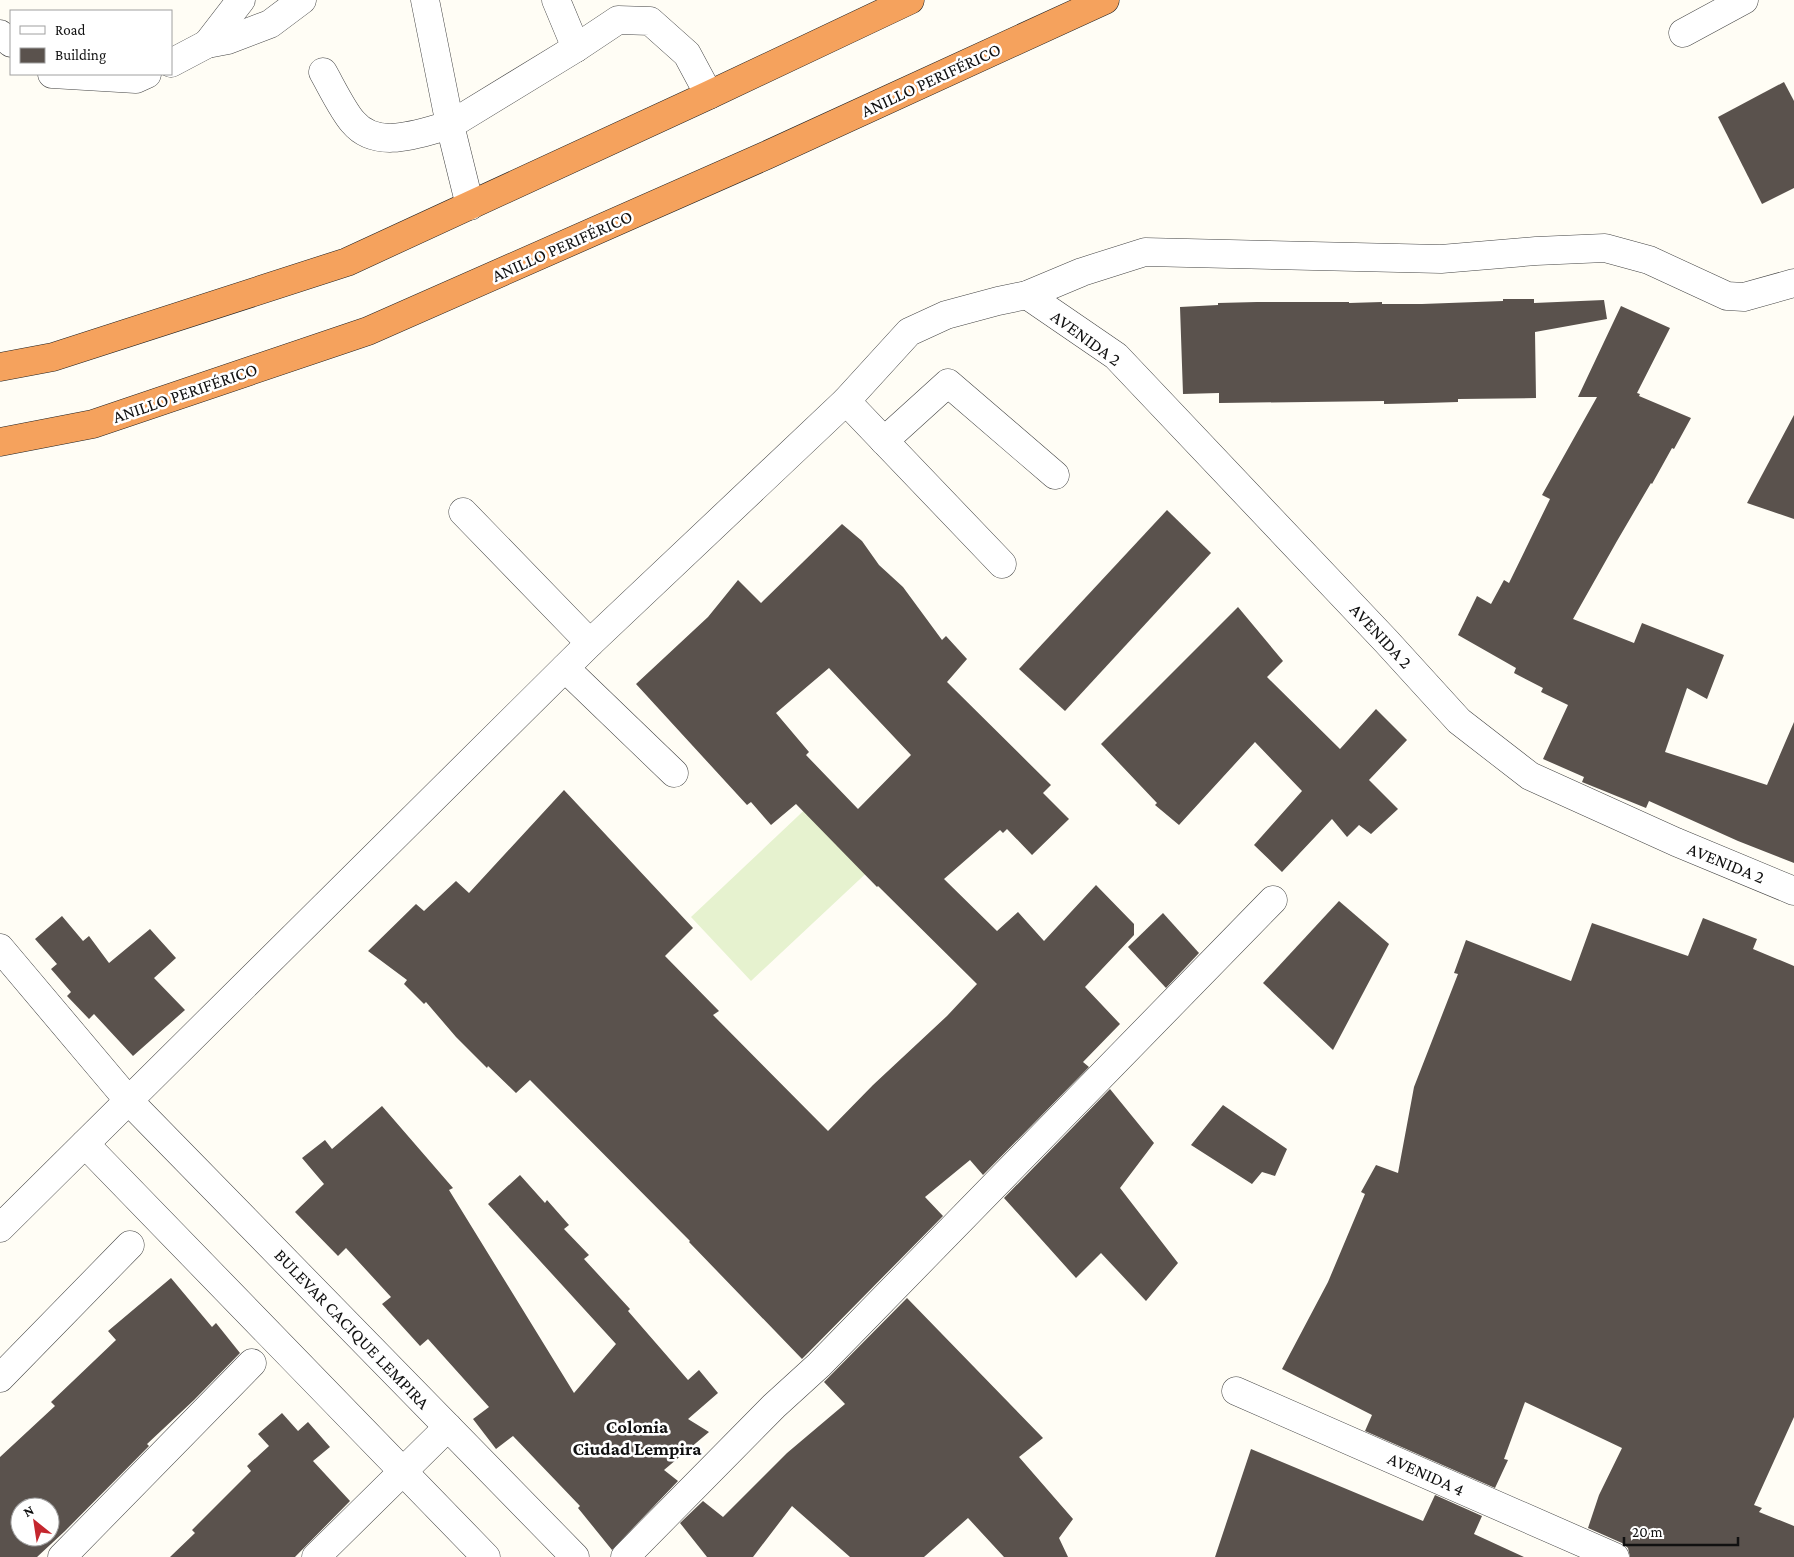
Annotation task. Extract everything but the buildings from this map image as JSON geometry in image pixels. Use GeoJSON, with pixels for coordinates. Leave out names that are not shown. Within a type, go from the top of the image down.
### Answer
{"type":"FeatureCollection","features":[{"type":"Feature","properties":{"kind":"highway"},"geometry":{"type":"LineString","coordinates":[[0,367],[53,357],[347,262],[709,96],[910,0]]}},
{"type":"Feature","properties":{"kind":"highway","name":"ANILLO PERIFÉRICO"},"geometry":{"type":"LineString","coordinates":[[0,442],[93,424],[368,331],[768,155],[1105,0]]}},
{"type":"Feature","properties":{"kind":"street"},"geometry":{"type":"LineString","coordinates":[[207,44],[241,0]]}},
{"type":"Feature","properties":{"kind":"street"},"geometry":{"type":"LineString","coordinates":[[172,62],[207,44],[228,40],[270,24],[302,0]]}},
{"type":"Feature","properties":{"kind":"street"},"geometry":{"type":"LineString","coordinates":[[425,0],[450,125],[470,206]]}},
{"type":"Feature","properties":{"kind":"street"},"geometry":{"type":"LineString","coordinates":[[556,0],[576,48]]}},
{"type":"Feature","properties":{"kind":"street"},"geometry":{"type":"LineString","coordinates":[[1683,33],[1744,0]]}},
{"type":"Feature","properties":{"kind":"street"},"geometry":{"type":"LineString","coordinates":[[323,72],[353,122],[369,135],[400,138],[450,125],[618,20],[650,21],[687,54],[709,96]]}},
{"type":"Feature","properties":{"kind":"street"},"geometry":{"type":"LineString","coordinates":[[0,34],[10,42]]}},
{"type":"Feature","properties":{"kind":"street"},"geometry":{"type":"LineString","coordinates":[[69,75],[136,79],[145,75]]}},
{"type":"Feature","properties":{"kind":"street"},"geometry":{"type":"LineString","coordinates":[[0,1228],[590,643],[846,401],[909,332],[946,315],[998,300],[1026,295],[1082,272],[1145,252],[1441,259],[1536,251],[1605,248],[1649,260],[1727,296],[1744,297],[1794,283]]}},
{"type":"Feature","properties":{"kind":"street","name":"AVENIDA 2"},"geometry":{"type":"LineString","coordinates":[[1026,295],[1116,356],[1386,641],[1459,721],[1530,776],[1676,842],[1794,891]]}},
{"type":"Feature","properties":{"kind":"street"},"geometry":{"type":"LineString","coordinates":[[884,442],[948,383],[1055,475]]}},
{"type":"Feature","properties":{"kind":"street"},"geometry":{"type":"LineString","coordinates":[[846,401],[1002,564]]}},
{"type":"Feature","properties":{"kind":"street"},"geometry":{"type":"LineString","coordinates":[[463,512],[590,643]]}},
{"type":"Feature","properties":{"kind":"street"},"geometry":{"type":"LineString","coordinates":[[565,668],[674,773]]}},
{"type":"Feature","properties":{"kind":"street"},"geometry":{"type":"LineString","coordinates":[[625,1557],[774,1406],[820,1365],[1273,900]]}},
{"type":"Feature","properties":{"kind":"street","name":"BULEVAR CACIQUE LEMPIRA"},"geometry":{"type":"LineString","coordinates":[[0,948],[129,1101],[575,1557]]}},
{"type":"Feature","properties":{"kind":"street"},"geometry":{"type":"LineString","coordinates":[[85,1144],[486,1557]]}},
{"type":"Feature","properties":{"kind":"street"},"geometry":{"type":"LineString","coordinates":[[0,1378],[130,1245]]}},
{"type":"Feature","properties":{"kind":"street"},"geometry":{"type":"LineString","coordinates":[[62,1557],[252,1362]]}},
{"type":"Feature","properties":{"kind":"street","name":"AVENIDA 4"},"geometry":{"type":"LineString","coordinates":[[1236,1391],[1615,1557]]}},
{"type":"Feature","properties":{"kind":"street"},"geometry":{"type":"LineString","coordinates":[[316,1557],[448,1427]]}},
{"type":"Feature","properties":{"kind":"green space"},"geometry":{"type":"Polygon","coordinates":[[[814,801],[875,865],[751,981],[691,917],[814,801]]]}},
{"type":"Feature","properties":{"kind":"district","name":"Colonia Ciudad Lempira"},"geometry":{"type":"Point","coordinates":[637,1437]}}]}
